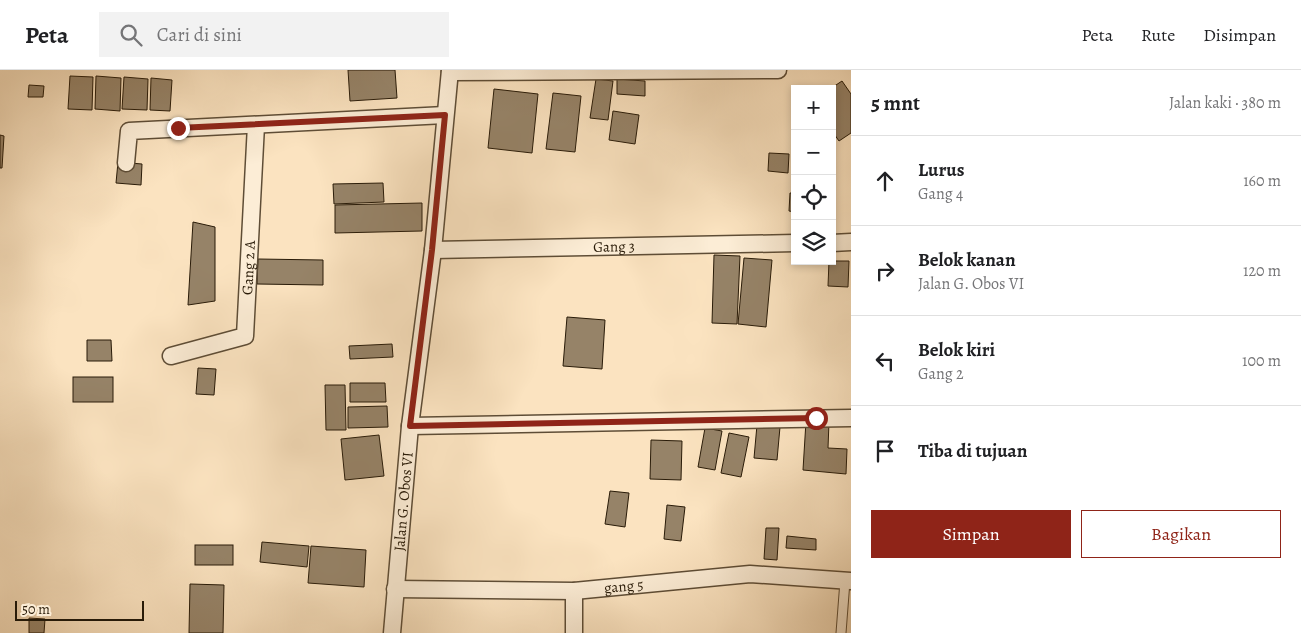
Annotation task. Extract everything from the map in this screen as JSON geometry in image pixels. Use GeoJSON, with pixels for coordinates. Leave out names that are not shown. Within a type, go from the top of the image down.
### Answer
{"type":"FeatureCollection","features":[{"type":"Feature","properties":{"kind":"street"},"geometry":{"type":"LineString","coordinates":[[450,71],[778,70]]}},
{"type":"Feature","properties":{"kind":"street","name":"Jalan G. Obos VI"},"geometry":{"type":"LineString","coordinates":[[392,633],[410,426],[432,250],[450,71]]}},
{"type":"Feature","properties":{"kind":"street"},"geometry":{"type":"LineString","coordinates":[[126,163],[129,131],[445,115]]}},
{"type":"Feature","properties":{"kind":"street","name":"Gang 2 A"},"geometry":{"type":"LineString","coordinates":[[171,356],[245,336],[256,125]]}},
{"type":"Feature","properties":{"kind":"street"},"geometry":{"type":"LineString","coordinates":[[836,243],[851,242]]}},
{"type":"Feature","properties":{"kind":"street","name":"Gang 3"},"geometry":{"type":"LineString","coordinates":[[432,250],[791,243]]}},
{"type":"Feature","properties":{"kind":"street"},"geometry":{"type":"LineString","coordinates":[[410,426],[851,418]]}},
{"type":"Feature","properties":{"kind":"street","name":"gang 5"},"geometry":{"type":"LineString","coordinates":[[395,589],[574,590],[750,574],[848,581]]}},
{"type":"Feature","properties":{"kind":"street"},"geometry":{"type":"LineString","coordinates":[[574,590],[574,633]]}},
{"type":"Feature","properties":{"kind":"lane"},"geometry":{"type":"LineString","coordinates":[[841,633],[848,581]]}},
{"type":"Feature","properties":{"kind":"building"},"geometry":{"type":"Polygon","coordinates":[[[348,70],[395,70],[397,98],[350,101],[348,70]]]}},
{"type":"Feature","properties":{"kind":"building"},"geometry":{"type":"Polygon","coordinates":[[[70,76],[93,77],[92,110],[68,109],[70,76]]]}},
{"type":"Feature","properties":{"kind":"building"},"geometry":{"type":"Polygon","coordinates":[[[96,76],[121,78],[120,111],[95,109],[96,76]]]}},
{"type":"Feature","properties":{"kind":"building"},"geometry":{"type":"Polygon","coordinates":[[[124,77],[148,79],[147,110],[122,109],[124,77]]]}},
{"type":"Feature","properties":{"kind":"building"},"geometry":{"type":"Polygon","coordinates":[[[151,78],[172,80],[170,111],[150,110],[151,78]]]}},
{"type":"Feature","properties":{"kind":"building"},"geometry":{"type":"Polygon","coordinates":[[[596,79],[613,81],[608,120],[590,118],[596,79]]]}},
{"type":"Feature","properties":{"kind":"building"},"geometry":{"type":"Polygon","coordinates":[[[617,79],[645,81],[645,96],[617,94],[617,79]]]}},
{"type":"Feature","properties":{"kind":"building"},"geometry":{"type":"Polygon","coordinates":[[[842,81],[851,94],[851,133],[839,141],[836,137],[836,85],[842,81]]]}},
{"type":"Feature","properties":{"kind":"building"},"geometry":{"type":"Polygon","coordinates":[[[29,85],[44,86],[43,97],[28,97],[29,85]]]}},
{"type":"Feature","properties":{"kind":"building"},"geometry":{"type":"Polygon","coordinates":[[[494,89],[538,94],[532,153],[488,148],[494,89]]]}},
{"type":"Feature","properties":{"kind":"building"},"geometry":{"type":"Polygon","coordinates":[[[553,93],[581,96],[575,152],[546,149],[553,93]]]}},
{"type":"Feature","properties":{"kind":"building"},"geometry":{"type":"Polygon","coordinates":[[[613,111],[639,115],[635,144],[609,140],[613,111]]]}},
{"type":"Feature","properties":{"kind":"building"},"geometry":{"type":"Polygon","coordinates":[[[0,135],[4,136],[2,168],[0,168],[0,135]]]}},
{"type":"Feature","properties":{"kind":"building"},"geometry":{"type":"Polygon","coordinates":[[[769,153],[789,154],[788,173],[768,171],[769,153]]]}},
{"type":"Feature","properties":{"kind":"building"},"geometry":{"type":"Polygon","coordinates":[[[118,162],[142,164],[141,185],[116,183],[118,162]]]}},
{"type":"Feature","properties":{"kind":"building"},"geometry":{"type":"Polygon","coordinates":[[[383,183],[384,202],[334,204],[333,184],[383,183]]]}},
{"type":"Feature","properties":{"kind":"building"},"geometry":{"type":"Polygon","coordinates":[[[790,193],[791,193],[791,211],[789,211],[790,193]]]}},
{"type":"Feature","properties":{"kind":"building"},"geometry":{"type":"Polygon","coordinates":[[[422,203],[422,231],[335,233],[335,205],[422,203]]]}},
{"type":"Feature","properties":{"kind":"building"},"geometry":{"type":"Polygon","coordinates":[[[193,222],[215,227],[215,301],[188,305],[193,222]]]}},
{"type":"Feature","properties":{"kind":"building"},"geometry":{"type":"Polygon","coordinates":[[[714,255],[740,256],[737,324],[712,323],[714,255]]]}},
{"type":"Feature","properties":{"kind":"building"},"geometry":{"type":"Polygon","coordinates":[[[744,258],[772,260],[766,327],[738,324],[744,258]]]}},
{"type":"Feature","properties":{"kind":"building"},"geometry":{"type":"Polygon","coordinates":[[[258,259],[323,260],[323,285],[257,284],[258,259]]]}},
{"type":"Feature","properties":{"kind":"building"},"geometry":{"type":"Polygon","coordinates":[[[836,261],[849,261],[848,287],[828,286],[829,265],[836,265],[836,261]]]}},
{"type":"Feature","properties":{"kind":"building"},"geometry":{"type":"Polygon","coordinates":[[[567,317],[605,320],[602,369],[563,366],[567,317]]]}},
{"type":"Feature","properties":{"kind":"building"},"geometry":{"type":"Polygon","coordinates":[[[87,340],[111,340],[112,361],[87,361],[87,340]]]}},
{"type":"Feature","properties":{"kind":"building"},"geometry":{"type":"Polygon","coordinates":[[[392,344],[393,357],[350,359],[349,346],[392,344]]]}},
{"type":"Feature","properties":{"kind":"building"},"geometry":{"type":"Polygon","coordinates":[[[198,368],[216,369],[214,395],[196,394],[198,368]]]}},
{"type":"Feature","properties":{"kind":"building"},"geometry":{"type":"Polygon","coordinates":[[[73,377],[113,377],[113,402],[73,402],[73,377]]]}},
{"type":"Feature","properties":{"kind":"building"},"geometry":{"type":"Polygon","coordinates":[[[350,383],[385,383],[386,402],[350,402],[350,383]]]}},
{"type":"Feature","properties":{"kind":"building"},"geometry":{"type":"Polygon","coordinates":[[[325,385],[345,385],[346,430],[326,430],[325,385]]]}},
{"type":"Feature","properties":{"kind":"building"},"geometry":{"type":"Polygon","coordinates":[[[387,406],[388,427],[348,428],[348,407],[387,406]]]}},
{"type":"Feature","properties":{"kind":"building"},"geometry":{"type":"Polygon","coordinates":[[[806,421],[829,422],[828,448],[847,449],[846,474],[803,470],[806,421]]]}},
{"type":"Feature","properties":{"kind":"building"},"geometry":{"type":"Polygon","coordinates":[[[757,425],[780,427],[777,460],[754,458],[757,425]]]}},
{"type":"Feature","properties":{"kind":"building"},"geometry":{"type":"Polygon","coordinates":[[[705,428],[722,431],[715,470],[698,467],[705,428]]]}},
{"type":"Feature","properties":{"kind":"building"},"geometry":{"type":"Polygon","coordinates":[[[729,433],[749,437],[741,477],[721,473],[729,433]]]}},
{"type":"Feature","properties":{"kind":"building"},"geometry":{"type":"Polygon","coordinates":[[[379,435],[384,476],[345,480],[341,439],[379,435]]]}},
{"type":"Feature","properties":{"kind":"building"},"geometry":{"type":"Polygon","coordinates":[[[651,440],[682,441],[681,480],[650,479],[651,440]]]}},
{"type":"Feature","properties":{"kind":"building"},"geometry":{"type":"Polygon","coordinates":[[[610,491],[629,493],[625,527],[605,524],[610,491]]]}},
{"type":"Feature","properties":{"kind":"building"},"geometry":{"type":"Polygon","coordinates":[[[667,505],[685,507],[681,541],[664,539],[667,505]]]}},
{"type":"Feature","properties":{"kind":"building"},"geometry":{"type":"Polygon","coordinates":[[[766,528],[779,528],[777,560],[764,559],[766,528]]]}},
{"type":"Feature","properties":{"kind":"building"},"geometry":{"type":"Polygon","coordinates":[[[787,536],[816,539],[816,550],[786,548],[787,536]]]}},
{"type":"Feature","properties":{"kind":"building"},"geometry":{"type":"Polygon","coordinates":[[[262,542],[309,546],[307,567],[260,562],[262,542]]]}},
{"type":"Feature","properties":{"kind":"building"},"geometry":{"type":"Polygon","coordinates":[[[195,545],[233,545],[233,565],[195,565],[195,545]]]}},
{"type":"Feature","properties":{"kind":"building"},"geometry":{"type":"Polygon","coordinates":[[[311,546],[366,550],[364,587],[308,583],[311,546]]]}},
{"type":"Feature","properties":{"kind":"building"},"geometry":{"type":"Polygon","coordinates":[[[190,584],[224,585],[223,633],[189,633],[190,584]]]}},
{"type":"Feature","properties":{"kind":"building"},"geometry":{"type":"Polygon","coordinates":[[[29,618],[45,619],[44,633],[29,633],[29,618]]]}},
{"type":"Feature","properties":{"kind":"route"},"geometry":{"type":"LineString","coordinates":[[178,128],[445,115],[432,250],[410,426],[816,418]]}}]}
